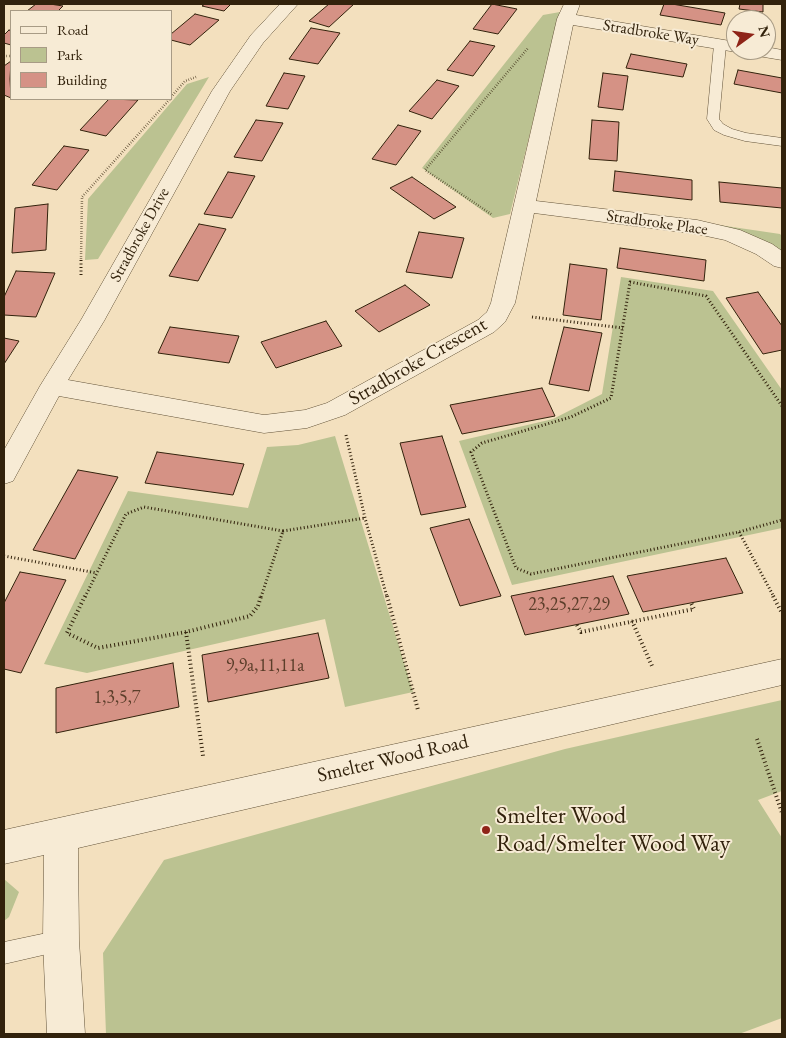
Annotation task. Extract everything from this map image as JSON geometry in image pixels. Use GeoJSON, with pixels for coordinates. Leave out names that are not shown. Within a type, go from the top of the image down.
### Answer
{"type":"FeatureCollection","features":[{"type":"Feature","properties":{"kind":"street","name":"Stradbroke Drive"},"geometry":{"type":"LineString","coordinates":[[4,474],[52,386],[92,321],[221,91],[257,39],[289,4]]}},
{"type":"Feature","properties":{"kind":"street","name":"Stradbroke Crescent"},"geometry":{"type":"LineString","coordinates":[[52,386],[264,424],[308,419],[336,409],[486,326],[498,316],[503,303],[569,12]]}},
{"type":"Feature","properties":{"kind":"street","name":"Stradbroke Way"},"geometry":{"type":"LineString","coordinates":[[569,12],[726,46]]}},
{"type":"Feature","properties":{"kind":"street","name":"Stradbroke Place"},"geometry":{"type":"LineString","coordinates":[[526,206],[697,227],[732,235],[764,249],[782,261]]}},
{"type":"Feature","properties":{"kind":"street","name":"Smelter Wood Road"},"geometry":{"type":"LineString","coordinates":[[4,847],[61,836],[782,672]]}},
{"type":"Feature","properties":{"kind":"street"},"geometry":{"type":"LineString","coordinates":[[61,836],[62,941],[66,1034]]}},
{"type":"Feature","properties":{"kind":"lane"},"geometry":{"type":"LineString","coordinates":[[726,56],[713,119],[718,126],[728,132],[745,137],[782,142]]}},
{"type":"Feature","properties":{"kind":"lane"},"geometry":{"type":"LineString","coordinates":[[4,953],[62,941]]}},
{"type":"Feature","properties":{"kind":"path"},"geometry":{"type":"LineString","coordinates":[[497,219],[425,170],[534,40]]}},
{"type":"Feature","properties":{"kind":"path"},"geometry":{"type":"LineString","coordinates":[[81,276],[82,197],[169,100]]}},
{"type":"Feature","properties":{"kind":"path"},"geometry":{"type":"LineString","coordinates":[[782,406],[706,296],[630,282],[611,398],[571,417],[482,442],[471,452],[516,568],[531,574],[739,532],[782,520]]}},
{"type":"Feature","properties":{"kind":"path"},"geometry":{"type":"LineString","coordinates":[[527,316],[623,328]]}},
{"type":"Feature","properties":{"kind":"path"},"geometry":{"type":"LineString","coordinates":[[345,428],[365,518],[418,710]]}},
{"type":"Feature","properties":{"kind":"path"},"geometry":{"type":"LineString","coordinates":[[283,531],[258,606],[250,616],[186,632],[98,648],[67,633],[126,514],[144,507],[283,531],[365,518]]}},
{"type":"Feature","properties":{"kind":"path"},"geometry":{"type":"LineString","coordinates":[[739,532],[782,613]]}},
{"type":"Feature","properties":{"kind":"path"},"geometry":{"type":"LineString","coordinates":[[4,556],[97,572]]}},
{"type":"Feature","properties":{"kind":"path"},"geometry":{"type":"LineString","coordinates":[[577,625],[581,632],[694,609],[692,603]]}},
{"type":"Feature","properties":{"kind":"path"},"geometry":{"type":"LineString","coordinates":[[632,622],[648,656]]}},
{"type":"Feature","properties":{"kind":"path"},"geometry":{"type":"LineString","coordinates":[[186,632],[203,756]]}},
{"type":"Feature","properties":{"kind":"path"},"geometry":{"type":"LineString","coordinates":[[757,739],[782,813]]}},
{"type":"Feature","properties":{"kind":"green space"},"geometry":{"type":"Polygon","coordinates":[[[560,12],[510,214],[493,218],[422,168],[543,15],[560,12]]]}},
{"type":"Feature","properties":{"kind":"green space"},"geometry":{"type":"Polygon","coordinates":[[[209,77],[98,259],[85,260],[88,199],[187,84],[209,77]]]}},
{"type":"Feature","properties":{"kind":"green space"},"geometry":{"type":"Polygon","coordinates":[[[719,225],[780,234],[782,236],[782,256],[766,246],[717,228],[719,225]]]}},
{"type":"Feature","properties":{"kind":"green space"},"geometry":{"type":"Polygon","coordinates":[[[621,277],[713,291],[782,390],[782,528],[512,585],[459,441],[553,419],[602,394],[621,277]]]}},
{"type":"Feature","properties":{"kind":"green space"},"geometry":{"type":"Polygon","coordinates":[[[335,436],[413,692],[345,707],[325,619],[87,673],[44,664],[128,491],[248,508],[267,447],[298,445],[335,436]]]}},
{"type":"Feature","properties":{"kind":"green space"},"geometry":{"type":"Polygon","coordinates":[[[782,700],[782,791],[758,800],[782,838],[782,1018],[739,1034],[106,1034],[103,953],[164,860],[565,749],[782,700]]]}},
{"type":"Feature","properties":{"kind":"green space"},"geometry":{"type":"Polygon","coordinates":[[[4,879],[19,892],[9,917],[4,921],[4,879]]]}},
{"type":"Feature","properties":{"kind":"building"},"geometry":{"type":"Polygon","coordinates":[[[36,4],[63,6],[59,10],[28,10],[36,4]]]}},
{"type":"Feature","properties":{"kind":"building"},"geometry":{"type":"Polygon","coordinates":[[[205,4],[231,4],[224,11],[202,6],[205,4]]]}},
{"type":"Feature","properties":{"kind":"building"},"geometry":{"type":"Polygon","coordinates":[[[329,4],[354,4],[329,27],[309,21],[329,4]]]}},
{"type":"Feature","properties":{"kind":"building"},"geometry":{"type":"Polygon","coordinates":[[[492,4],[517,9],[498,34],[473,29],[492,4]]]}},
{"type":"Feature","properties":{"kind":"building"},"geometry":{"type":"Polygon","coordinates":[[[664,4],[725,13],[721,25],[660,15],[664,4]]]}},
{"type":"Feature","properties":{"kind":"building"},"geometry":{"type":"Polygon","coordinates":[[[740,4],[763,4],[763,10],[739,9],[740,4]]]}},
{"type":"Feature","properties":{"kind":"building"},"geometry":{"type":"Polygon","coordinates":[[[195,14],[219,20],[190,45],[172,40],[172,33],[195,14]]]}},
{"type":"Feature","properties":{"kind":"building"},"geometry":{"type":"Polygon","coordinates":[[[311,28],[340,33],[318,64],[289,59],[311,28]]]}},
{"type":"Feature","properties":{"kind":"building"},"geometry":{"type":"Polygon","coordinates":[[[10,30],[10,45],[4,43],[4,35],[10,30]]]}},
{"type":"Feature","properties":{"kind":"building"},"geometry":{"type":"Polygon","coordinates":[[[470,41],[495,46],[473,76],[447,70],[470,41]]]}},
{"type":"Feature","properties":{"kind":"building"},"geometry":{"type":"Polygon","coordinates":[[[631,54],[687,64],[683,77],[626,68],[631,54]]]}},
{"type":"Feature","properties":{"kind":"building"},"geometry":{"type":"Polygon","coordinates":[[[10,62],[10,98],[4,95],[4,66],[10,62]]]}},
{"type":"Feature","properties":{"kind":"building"},"geometry":{"type":"Polygon","coordinates":[[[738,70],[782,78],[782,93],[734,84],[738,70]]]}},
{"type":"Feature","properties":{"kind":"building"},"geometry":{"type":"Polygon","coordinates":[[[284,73],[305,76],[288,109],[266,106],[284,73]]]}},
{"type":"Feature","properties":{"kind":"building"},"geometry":{"type":"Polygon","coordinates":[[[603,73],[628,76],[623,110],[598,107],[603,73]]]}},
{"type":"Feature","properties":{"kind":"building"},"geometry":{"type":"Polygon","coordinates":[[[437,80],[459,86],[432,119],[409,111],[437,80]]]}},
{"type":"Feature","properties":{"kind":"building"},"geometry":{"type":"Polygon","coordinates":[[[108,100],[138,100],[106,136],[80,130],[108,100]]]}},
{"type":"Feature","properties":{"kind":"building"},"geometry":{"type":"Polygon","coordinates":[[[256,120],[283,123],[262,161],[234,157],[256,120]]]}},
{"type":"Feature","properties":{"kind":"building"},"geometry":{"type":"Polygon","coordinates":[[[592,120],[619,122],[617,161],[589,159],[592,120]]]}},
{"type":"Feature","properties":{"kind":"building"},"geometry":{"type":"Polygon","coordinates":[[[398,125],[421,131],[396,165],[372,159],[398,125]]]}},
{"type":"Feature","properties":{"kind":"building"},"geometry":{"type":"Polygon","coordinates":[[[64,146],[89,150],[57,190],[32,185],[64,146]]]}},
{"type":"Feature","properties":{"kind":"building"},"geometry":{"type":"Polygon","coordinates":[[[615,171],[692,180],[692,200],[613,191],[615,171]]]}},
{"type":"Feature","properties":{"kind":"building"},"geometry":{"type":"Polygon","coordinates":[[[228,172],[255,176],[232,218],[204,214],[228,172]]]}},
{"type":"Feature","properties":{"kind":"building"},"geometry":{"type":"Polygon","coordinates":[[[412,177],[456,207],[434,219],[390,188],[412,177]]]}},
{"type":"Feature","properties":{"kind":"building"},"geometry":{"type":"Polygon","coordinates":[[[719,182],[782,188],[782,208],[720,202],[719,182]]]}},
{"type":"Feature","properties":{"kind":"building"},"geometry":{"type":"Polygon","coordinates":[[[48,204],[46,250],[12,253],[15,208],[48,204]]]}},
{"type":"Feature","properties":{"kind":"building"},"geometry":{"type":"Polygon","coordinates":[[[199,224],[226,229],[198,281],[169,276],[199,224]]]}},
{"type":"Feature","properties":{"kind":"building"},"geometry":{"type":"Polygon","coordinates":[[[419,232],[464,238],[452,278],[406,272],[419,232]]]}},
{"type":"Feature","properties":{"kind":"building"},"geometry":{"type":"Polygon","coordinates":[[[620,248],[706,260],[704,281],[617,268],[620,248]]]}},
{"type":"Feature","properties":{"kind":"building"},"geometry":{"type":"Polygon","coordinates":[[[570,264],[607,269],[601,320],[563,315],[570,264]]]}},
{"type":"Feature","properties":{"kind":"building"},"geometry":{"type":"Polygon","coordinates":[[[16,271],[55,273],[36,317],[4,315],[4,297],[16,271]]]}},
{"type":"Feature","properties":{"kind":"building"},"geometry":{"type":"Polygon","coordinates":[[[405,285],[430,305],[379,332],[355,311],[405,285]]]}},
{"type":"Feature","properties":{"kind":"building"},"geometry":{"type":"Polygon","coordinates":[[[758,292],[782,326],[782,350],[763,354],[726,298],[758,292]]]}},
{"type":"Feature","properties":{"kind":"building"},"geometry":{"type":"Polygon","coordinates":[[[326,321],[342,346],[276,368],[261,342],[326,321]]]}},
{"type":"Feature","properties":{"kind":"building"},"geometry":{"type":"Polygon","coordinates":[[[170,327],[239,336],[229,363],[158,353],[170,327]]]}},
{"type":"Feature","properties":{"kind":"building"},"geometry":{"type":"Polygon","coordinates":[[[564,327],[602,333],[589,391],[549,384],[564,327]]]}},
{"type":"Feature","properties":{"kind":"building"},"geometry":{"type":"Polygon","coordinates":[[[4,338],[19,341],[4,364],[4,338]]]}},
{"type":"Feature","properties":{"kind":"building"},"geometry":{"type":"Polygon","coordinates":[[[542,388],[555,416],[462,434],[450,405],[542,388]]]}},
{"type":"Feature","properties":{"kind":"building"},"geometry":{"type":"Polygon","coordinates":[[[442,436],[466,507],[421,515],[400,443],[442,436]]]}},
{"type":"Feature","properties":{"kind":"building"},"geometry":{"type":"Polygon","coordinates":[[[157,452],[244,464],[233,495],[145,483],[157,452]]]}},
{"type":"Feature","properties":{"kind":"building"},"geometry":{"type":"Polygon","coordinates":[[[78,470],[118,477],[75,559],[33,550],[78,470]]]}},
{"type":"Feature","properties":{"kind":"building"},"geometry":{"type":"Polygon","coordinates":[[[469,519],[501,596],[460,606],[430,528],[469,519]]]}},
{"type":"Feature","properties":{"kind":"building"},"geometry":{"type":"Polygon","coordinates":[[[726,558],[743,593],[643,612],[627,576],[726,558]]]}},
{"type":"Feature","properties":{"kind":"building"},"geometry":{"type":"Polygon","coordinates":[[[20,572],[66,580],[21,673],[4,669],[4,603],[20,572]]]}},
{"type":"Feature","properties":{"kind":"building"},"geometry":{"type":"Polygon","coordinates":[[[613,576],[629,614],[525,635],[511,596],[613,576]]]}},
{"type":"Feature","properties":{"kind":"building"},"geometry":{"type":"Polygon","coordinates":[[[318,633],[329,678],[208,702],[202,655],[318,633]]]}},
{"type":"Feature","properties":{"kind":"building"},"geometry":{"type":"Polygon","coordinates":[[[173,663],[179,707],[56,733],[56,688],[173,663]]]}},
{"type":"Feature","properties":{"kind":"place","name":"Smelter Wood Road/Smelter Wood Way"},"geometry":{"type":"Point","coordinates":[486,830]}}]}
